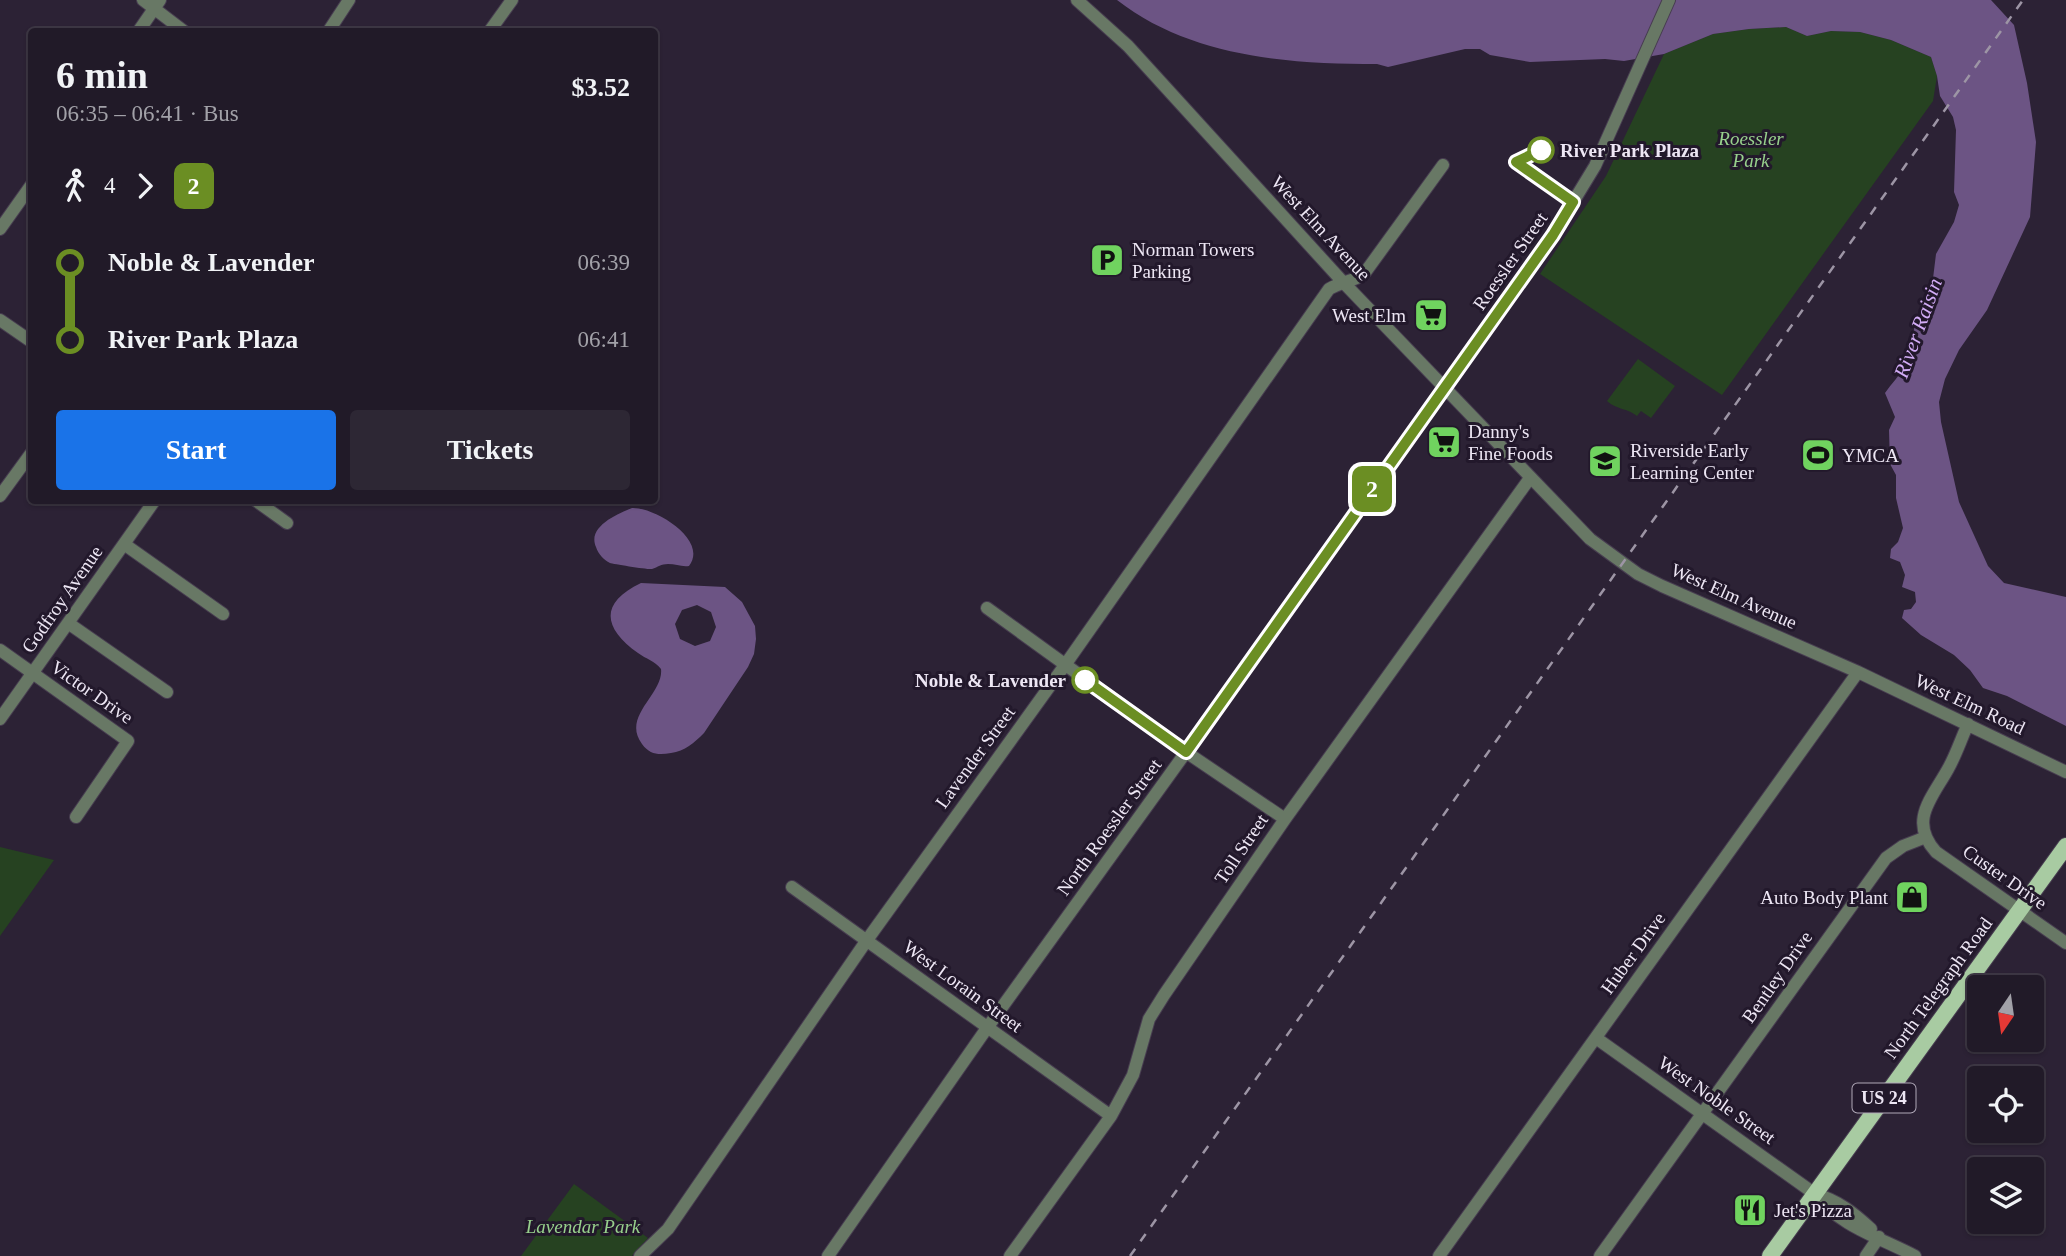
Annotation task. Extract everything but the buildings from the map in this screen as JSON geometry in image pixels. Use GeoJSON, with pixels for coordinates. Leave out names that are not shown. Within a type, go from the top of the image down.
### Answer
{"type":"FeatureCollection","features":[{"type":"Feature","properties":{"kind":"main road","name":"North Telegraph Road"},"geometry":{"type":"LineString","coordinates":[[1770,1256],[2066,846]]}},
{"type":"Feature","properties":{"kind":"street"},"geometry":{"type":"LineString","coordinates":[[142,0],[157,4],[182,28]]}},
{"type":"Feature","properties":{"kind":"street"},"geometry":{"type":"LineString","coordinates":[[331,28],[349,0]]}},
{"type":"Feature","properties":{"kind":"street"},"geometry":{"type":"LineString","coordinates":[[492,28],[512,0]]}},
{"type":"Feature","properties":{"kind":"street","name":"West Elm Avenue"},"geometry":{"type":"LineString","coordinates":[[1076,0],[1128,47],[1342,281],[1590,539],[1638,574],[1858,673]]}},
{"type":"Feature","properties":{"kind":"street","name":"Roessler Street"},"geometry":{"type":"LineString","coordinates":[[1445,387],[1553,235],[1594,166],[1669,0]]}},
{"type":"Feature","properties":{"kind":"street"},"geometry":{"type":"LineString","coordinates":[[141,28],[157,4]]}},
{"type":"Feature","properties":{"kind":"street","name":"Lavender Street"},"geometry":{"type":"LineString","coordinates":[[640,1256],[668,1229],[867,940],[1065,665],[1329,289],[1342,281],[1358,278],[1369,268],[1443,165]]}},
{"type":"Feature","properties":{"kind":"street"},"geometry":{"type":"LineString","coordinates":[[0,229],[28,190]]}},
{"type":"Feature","properties":{"kind":"street"},"geometry":{"type":"LineString","coordinates":[[0,320],[28,339]]}},
{"type":"Feature","properties":{"kind":"street","name":"North Roessler Street"},"geometry":{"type":"LineString","coordinates":[[828,1256],[987,1028],[1445,387]]}},
{"type":"Feature","properties":{"kind":"street"},"geometry":{"type":"LineString","coordinates":[[0,496],[28,458]]}},
{"type":"Feature","properties":{"kind":"street","name":"Toll Street"},"geometry":{"type":"LineString","coordinates":[[1010,1256],[1111,1116],[1133,1075],[1149,1019],[1285,820],[1530,478]]}},
{"type":"Feature","properties":{"kind":"street","name":"Godfroy Avenue"},"geometry":{"type":"LineString","coordinates":[[0,719],[152,504]]}},
{"type":"Feature","properties":{"kind":"street"},"geometry":{"type":"LineString","coordinates":[[260,504],[286,523]]}},
{"type":"Feature","properties":{"kind":"street"},"geometry":{"type":"LineString","coordinates":[[124,544],[223,614]]}},
{"type":"Feature","properties":{"kind":"street"},"geometry":{"type":"LineString","coordinates":[[987,608],[1285,820]]}},
{"type":"Feature","properties":{"kind":"street"},"geometry":{"type":"LineString","coordinates":[[68,623],[167,692]]}},
{"type":"Feature","properties":{"kind":"street","name":"Victor Drive"},"geometry":{"type":"LineString","coordinates":[[0,650],[128,741],[76,817]]}},
{"type":"Feature","properties":{"kind":"street","name":"West Elm Road"},"geometry":{"type":"LineString","coordinates":[[1858,673],[2066,772]]}},
{"type":"Feature","properties":{"kind":"street","name":"Huber Drive"},"geometry":{"type":"LineString","coordinates":[[1439,1256],[1858,673]]}},
{"type":"Feature","properties":{"kind":"street"},"geometry":{"type":"LineString","coordinates":[[1926,837],[1923,823],[1926,806],[1949,767],[1968,724]]}},
{"type":"Feature","properties":{"kind":"street","name":"Custer Drive"},"geometry":{"type":"LineString","coordinates":[[1926,837],[1936,852],[2066,943]]}},
{"type":"Feature","properties":{"kind":"street","name":"Bentley Drive"},"geometry":{"type":"LineString","coordinates":[[1600,1256],[1886,858],[1908,843],[1926,837]]}},
{"type":"Feature","properties":{"kind":"street","name":"West Lorain Street"},"geometry":{"type":"LineString","coordinates":[[792,887],[1111,1116]]}},
{"type":"Feature","properties":{"kind":"street","name":"West Noble Street"},"geometry":{"type":"LineString","coordinates":[[1596,1038],[1815,1194],[1825,1206],[1850,1224],[1915,1256]]}},
{"type":"Feature","properties":{"kind":"street"},"geometry":{"type":"LineString","coordinates":[[1866,1256],[1879,1237]]}},
{"type":"Feature","properties":{"kind":"green space","name":"Roessler Park"},"geometry":{"type":"Polygon","coordinates":[[[1786,27],[1807,36],[1831,31],[1860,32],[1891,40],[1931,57],[1937,76],[1933,101],[1722,395],[1540,274],[1606,176],[1664,54],[1713,34],[1786,27]]]}},
{"type":"Feature","properties":{"kind":"green space"},"geometry":{"type":"Polygon","coordinates":[[[1638,359],[1675,386],[1651,418],[1641,411],[1637,416],[1607,401],[1638,359]]]}},
{"type":"Feature","properties":{"kind":"green space"},"geometry":{"type":"Polygon","coordinates":[[[0,847],[54,860],[0,936],[0,847]]]}},
{"type":"Feature","properties":{"kind":"green space","name":"Lavendar Park"},"geometry":{"type":"Polygon","coordinates":[[[574,1184],[648,1238],[632,1256],[521,1256],[574,1184]]]}},
{"type":"Feature","properties":{"kind":"water","name":"River Raisin"},"geometry":{"type":"Polygon","coordinates":[[[1117,0],[1991,0],[2014,25],[2027,83],[2036,142],[2030,217],[1987,310],[1959,350],[1945,379],[1939,402],[1941,422],[1959,502],[1988,566],[2004,583],[2066,597],[2066,726],[2007,696],[1983,688],[1970,670],[1954,655],[1921,635],[1902,618],[1904,610],[1911,609],[1916,602],[1915,592],[1902,587],[1905,575],[1900,562],[1890,558],[1891,549],[1898,542],[1903,528],[1896,498],[1896,475],[1890,464],[1889,430],[1895,417],[1885,393],[1904,369],[1910,356],[1917,319],[1930,303],[1936,254],[1954,222],[1959,205],[1954,192],[1956,130],[1953,117],[1940,96],[1931,57],[1891,40],[1860,32],[1831,31],[1807,36],[1786,27],[1713,34],[1664,54],[1624,61],[1605,59],[1530,62],[1490,55],[1480,49],[1465,49],[1388,67],[1377,64],[1309,62],[1275,59],[1208,45],[1145,19],[1117,0]]]}},
{"type":"Feature","properties":{"kind":"water"},"geometry":{"type":"Polygon","coordinates":[[[632,508],[642,509],[665,519],[686,536],[692,546],[693,556],[689,566],[666,564],[645,569],[610,563],[601,556],[594,540],[599,527],[632,508]]]}},
{"type":"Feature","properties":{"kind":"water"},"geometry":{"type":"Polygon","coordinates":[[[641,583],[725,587],[742,602],[755,626],[754,654],[748,667],[704,733],[689,746],[676,752],[652,752],[645,748],[637,734],[640,715],[656,687],[661,669],[626,644],[612,625],[612,607],[627,591],[641,583]],[[697,605],[682,610],[675,624],[680,639],[695,646],[710,641],[716,627],[711,612],[697,605]]]}},
{"type":"Feature","properties":{"kind":"railway"},"geometry":{"type":"LineString","coordinates":[[1130,1256],[2023,0]]}},
{"type":"Feature","properties":{"kind":"bus line","name":"2"},"geometry":{"type":"LineString","coordinates":[[1085,680],[1186,752],[1553,235],[1573,202],[1516,162],[1541,150]]}},
{"type":"Feature","properties":{"kind":"place","name":"River Park Plaza"},"geometry":{"type":"Point","coordinates":[1541,150]}},
{"type":"Feature","properties":{"kind":"place","name":"Norman Towers Parking"},"geometry":{"type":"Point","coordinates":[1107,260]}},
{"type":"Feature","properties":{"kind":"place","name":"West Elm"},"geometry":{"type":"Point","coordinates":[1431,315]}},
{"type":"Feature","properties":{"kind":"place","name":"Danny's Fine Foods"},"geometry":{"type":"Point","coordinates":[1444,442]}},
{"type":"Feature","properties":{"kind":"place","name":"YMCA"},"geometry":{"type":"Point","coordinates":[1818,455]}},
{"type":"Feature","properties":{"kind":"place","name":"Riverside Early Learning Center"},"geometry":{"type":"Point","coordinates":[1605,461]}},
{"type":"Feature","properties":{"kind":"place","name":"Noble & Lavender"},"geometry":{"type":"Point","coordinates":[1085,680]}},
{"type":"Feature","properties":{"kind":"place","name":"Auto Body Plant"},"geometry":{"type":"Point","coordinates":[1912,897]}},
{"type":"Feature","properties":{"kind":"place","name":"Jet's Pizza"},"geometry":{"type":"Point","coordinates":[1750,1210]}}]}
